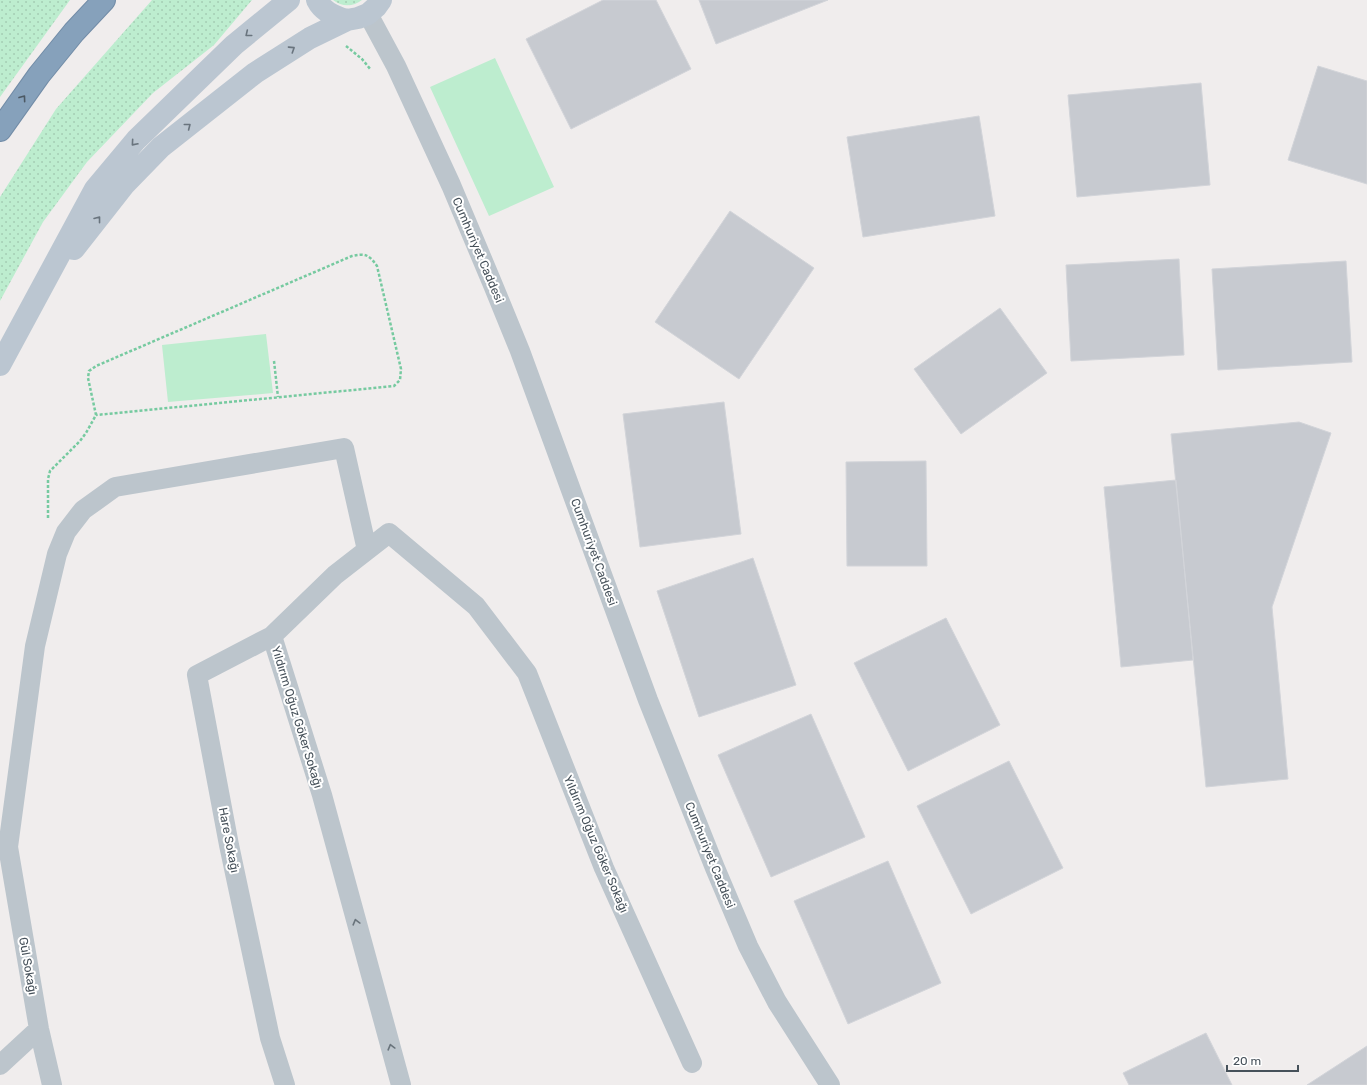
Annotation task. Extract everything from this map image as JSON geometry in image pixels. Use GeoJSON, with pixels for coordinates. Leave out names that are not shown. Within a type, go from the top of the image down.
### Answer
{"type":"FeatureCollection","features":[{"type":"Feature","properties":{"kind":"highway"},"geometry":{"type":"LineString","coordinates":[[2,131],[74,32],[104,0]]}},
{"type":"Feature","properties":{"kind":"main road"},"geometry":{"type":"LineString","coordinates":[[0,365],[95,189],[136,140],[234,45],[289,0]]}},
{"type":"Feature","properties":{"kind":"main road"},"geometry":{"type":"LineString","coordinates":[[317,0],[326,12],[336,18],[365,11]]}},
{"type":"Feature","properties":{"kind":"main road"},"geometry":{"type":"LineString","coordinates":[[39,294],[125,184],[161,147],[255,73],[310,38],[365,11]]}},
{"type":"Feature","properties":{"kind":"street","name":"Cumhuriyet Caddesi"},"geometry":{"type":"LineString","coordinates":[[365,11],[396,66],[448,178],[505,315],[534,388],[648,700],[748,946],[777,1002],[830,1085]]}},
{"type":"Feature","properties":{"kind":"street","name":"Gül Sokağı"},"geometry":{"type":"LineString","coordinates":[[52,1085],[39,1029],[4,854],[35,646],[57,554],[66,532],[83,510],[115,487],[344,448],[367,550]]}},
{"type":"Feature","properties":{"kind":"street","name":"Yıldırım Oğuz Göker Sokağı"},"geometry":{"type":"LineString","coordinates":[[401,1085],[322,795],[272,636],[335,575],[388,533],[476,606],[527,673],[604,868],[692,1063]]}},
{"type":"Feature","properties":{"kind":"street","name":"Hare Sokağı"},"geometry":{"type":"LineString","coordinates":[[272,636],[197,675],[270,1038],[285,1085]]}},
{"type":"Feature","properties":{"kind":"street"},"geometry":{"type":"LineString","coordinates":[[0,1065],[39,1029]]}},
{"type":"Feature","properties":{"kind":"path"},"geometry":{"type":"LineString","coordinates":[[57,554],[48,521],[48,479],[50,471],[80,441],[96,415],[88,378],[90,371],[96,366],[352,256],[362,254],[370,257],[377,266],[401,369],[400,380],[394,386],[96,415]]}},
{"type":"Feature","properties":{"kind":"path"},"geometry":{"type":"LineString","coordinates":[[274,361],[278,397]]}},
{"type":"Feature","properties":{"kind":"green space"},"geometry":{"type":"Polygon","coordinates":[[[0,0],[70,0],[0,97],[0,0]]]}},
{"type":"Feature","properties":{"kind":"green space"},"geometry":{"type":"Polygon","coordinates":[[[152,0],[252,0],[214,45],[153,93],[87,162],[43,222],[0,301],[0,197],[56,109],[152,0]]]}},
{"type":"Feature","properties":{"kind":"green space"},"geometry":{"type":"Polygon","coordinates":[[[333,0],[362,0],[355,4],[344,5],[333,0]]]}},
{"type":"Feature","properties":{"kind":"green space"},"geometry":{"type":"Polygon","coordinates":[[[495,58],[554,187],[489,216],[430,87],[495,58]]]}},
{"type":"Feature","properties":{"kind":"green space"},"geometry":{"type":"Polygon","coordinates":[[[266,334],[273,393],[168,402],[162,345],[266,334]]]}},
{"type":"Feature","properties":{"kind":"building"},"geometry":{"type":"Polygon","coordinates":[[[603,0],[656,0],[691,69],[571,129],[526,39],[603,0]]]}},
{"type":"Feature","properties":{"kind":"building"},"geometry":{"type":"Polygon","coordinates":[[[699,0],[828,0],[716,44],[699,0]]]}},
{"type":"Feature","properties":{"kind":"building"},"geometry":{"type":"Polygon","coordinates":[[[1318,66],[1367,81],[1367,184],[1288,160],[1318,66]]]}},
{"type":"Feature","properties":{"kind":"building"},"geometry":{"type":"Polygon","coordinates":[[[1201,83],[1210,185],[1077,197],[1068,95],[1201,83]]]}},
{"type":"Feature","properties":{"kind":"building"},"geometry":{"type":"Polygon","coordinates":[[[979,116],[995,216],[863,237],[847,137],[979,116]]]}},
{"type":"Feature","properties":{"kind":"building"},"geometry":{"type":"Polygon","coordinates":[[[730,211],[814,268],[739,379],[655,322],[730,211]]]}},
{"type":"Feature","properties":{"kind":"building"},"geometry":{"type":"Polygon","coordinates":[[[1179,259],[1184,355],[1071,361],[1066,265],[1179,259]]]}},
{"type":"Feature","properties":{"kind":"building"},"geometry":{"type":"Polygon","coordinates":[[[1346,261],[1352,362],[1218,370],[1212,269],[1346,261]]]}},
{"type":"Feature","properties":{"kind":"building"},"geometry":{"type":"Polygon","coordinates":[[[1000,308],[1047,373],[961,434],[914,369],[1000,308]]]}},
{"type":"Feature","properties":{"kind":"building"},"geometry":{"type":"Polygon","coordinates":[[[724,402],[741,534],[640,547],[623,414],[724,402]]]}},
{"type":"Feature","properties":{"kind":"building"},"geometry":{"type":"Polygon","coordinates":[[[1299,422],[1331,433],[1272,607],[1288,779],[1206,787],[1171,434],[1299,422]]]}},
{"type":"Feature","properties":{"kind":"building"},"geometry":{"type":"Polygon","coordinates":[[[926,461],[927,566],[847,566],[846,462],[926,461]]]}},
{"type":"Feature","properties":{"kind":"building"},"geometry":{"type":"Polygon","coordinates":[[[1176,480],[1193,660],[1121,667],[1104,487],[1176,480]]]}},
{"type":"Feature","properties":{"kind":"building"},"geometry":{"type":"Polygon","coordinates":[[[753,558],[796,685],[699,717],[657,591],[753,558]]]}},
{"type":"Feature","properties":{"kind":"building"},"geometry":{"type":"Polygon","coordinates":[[[946,618],[1000,725],[908,771],[854,663],[946,618]]]}},
{"type":"Feature","properties":{"kind":"building"},"geometry":{"type":"Polygon","coordinates":[[[811,714],[865,837],[771,877],[718,755],[811,714]]]}},
{"type":"Feature","properties":{"kind":"building"},"geometry":{"type":"Polygon","coordinates":[[[1009,761],[1063,868],[971,914],[917,806],[1009,761]]]}},
{"type":"Feature","properties":{"kind":"building"},"geometry":{"type":"Polygon","coordinates":[[[888,861],[941,983],[848,1024],[794,901],[888,861]]]}},
{"type":"Feature","properties":{"kind":"building"},"geometry":{"type":"Polygon","coordinates":[[[1206,1033],[1232,1085],[1129,1085],[1123,1073],[1206,1033]]]}},
{"type":"Feature","properties":{"kind":"building"},"geometry":{"type":"Polygon","coordinates":[[[1367,1046],[1367,1085],[1307,1085],[1367,1046]]]}}]}
